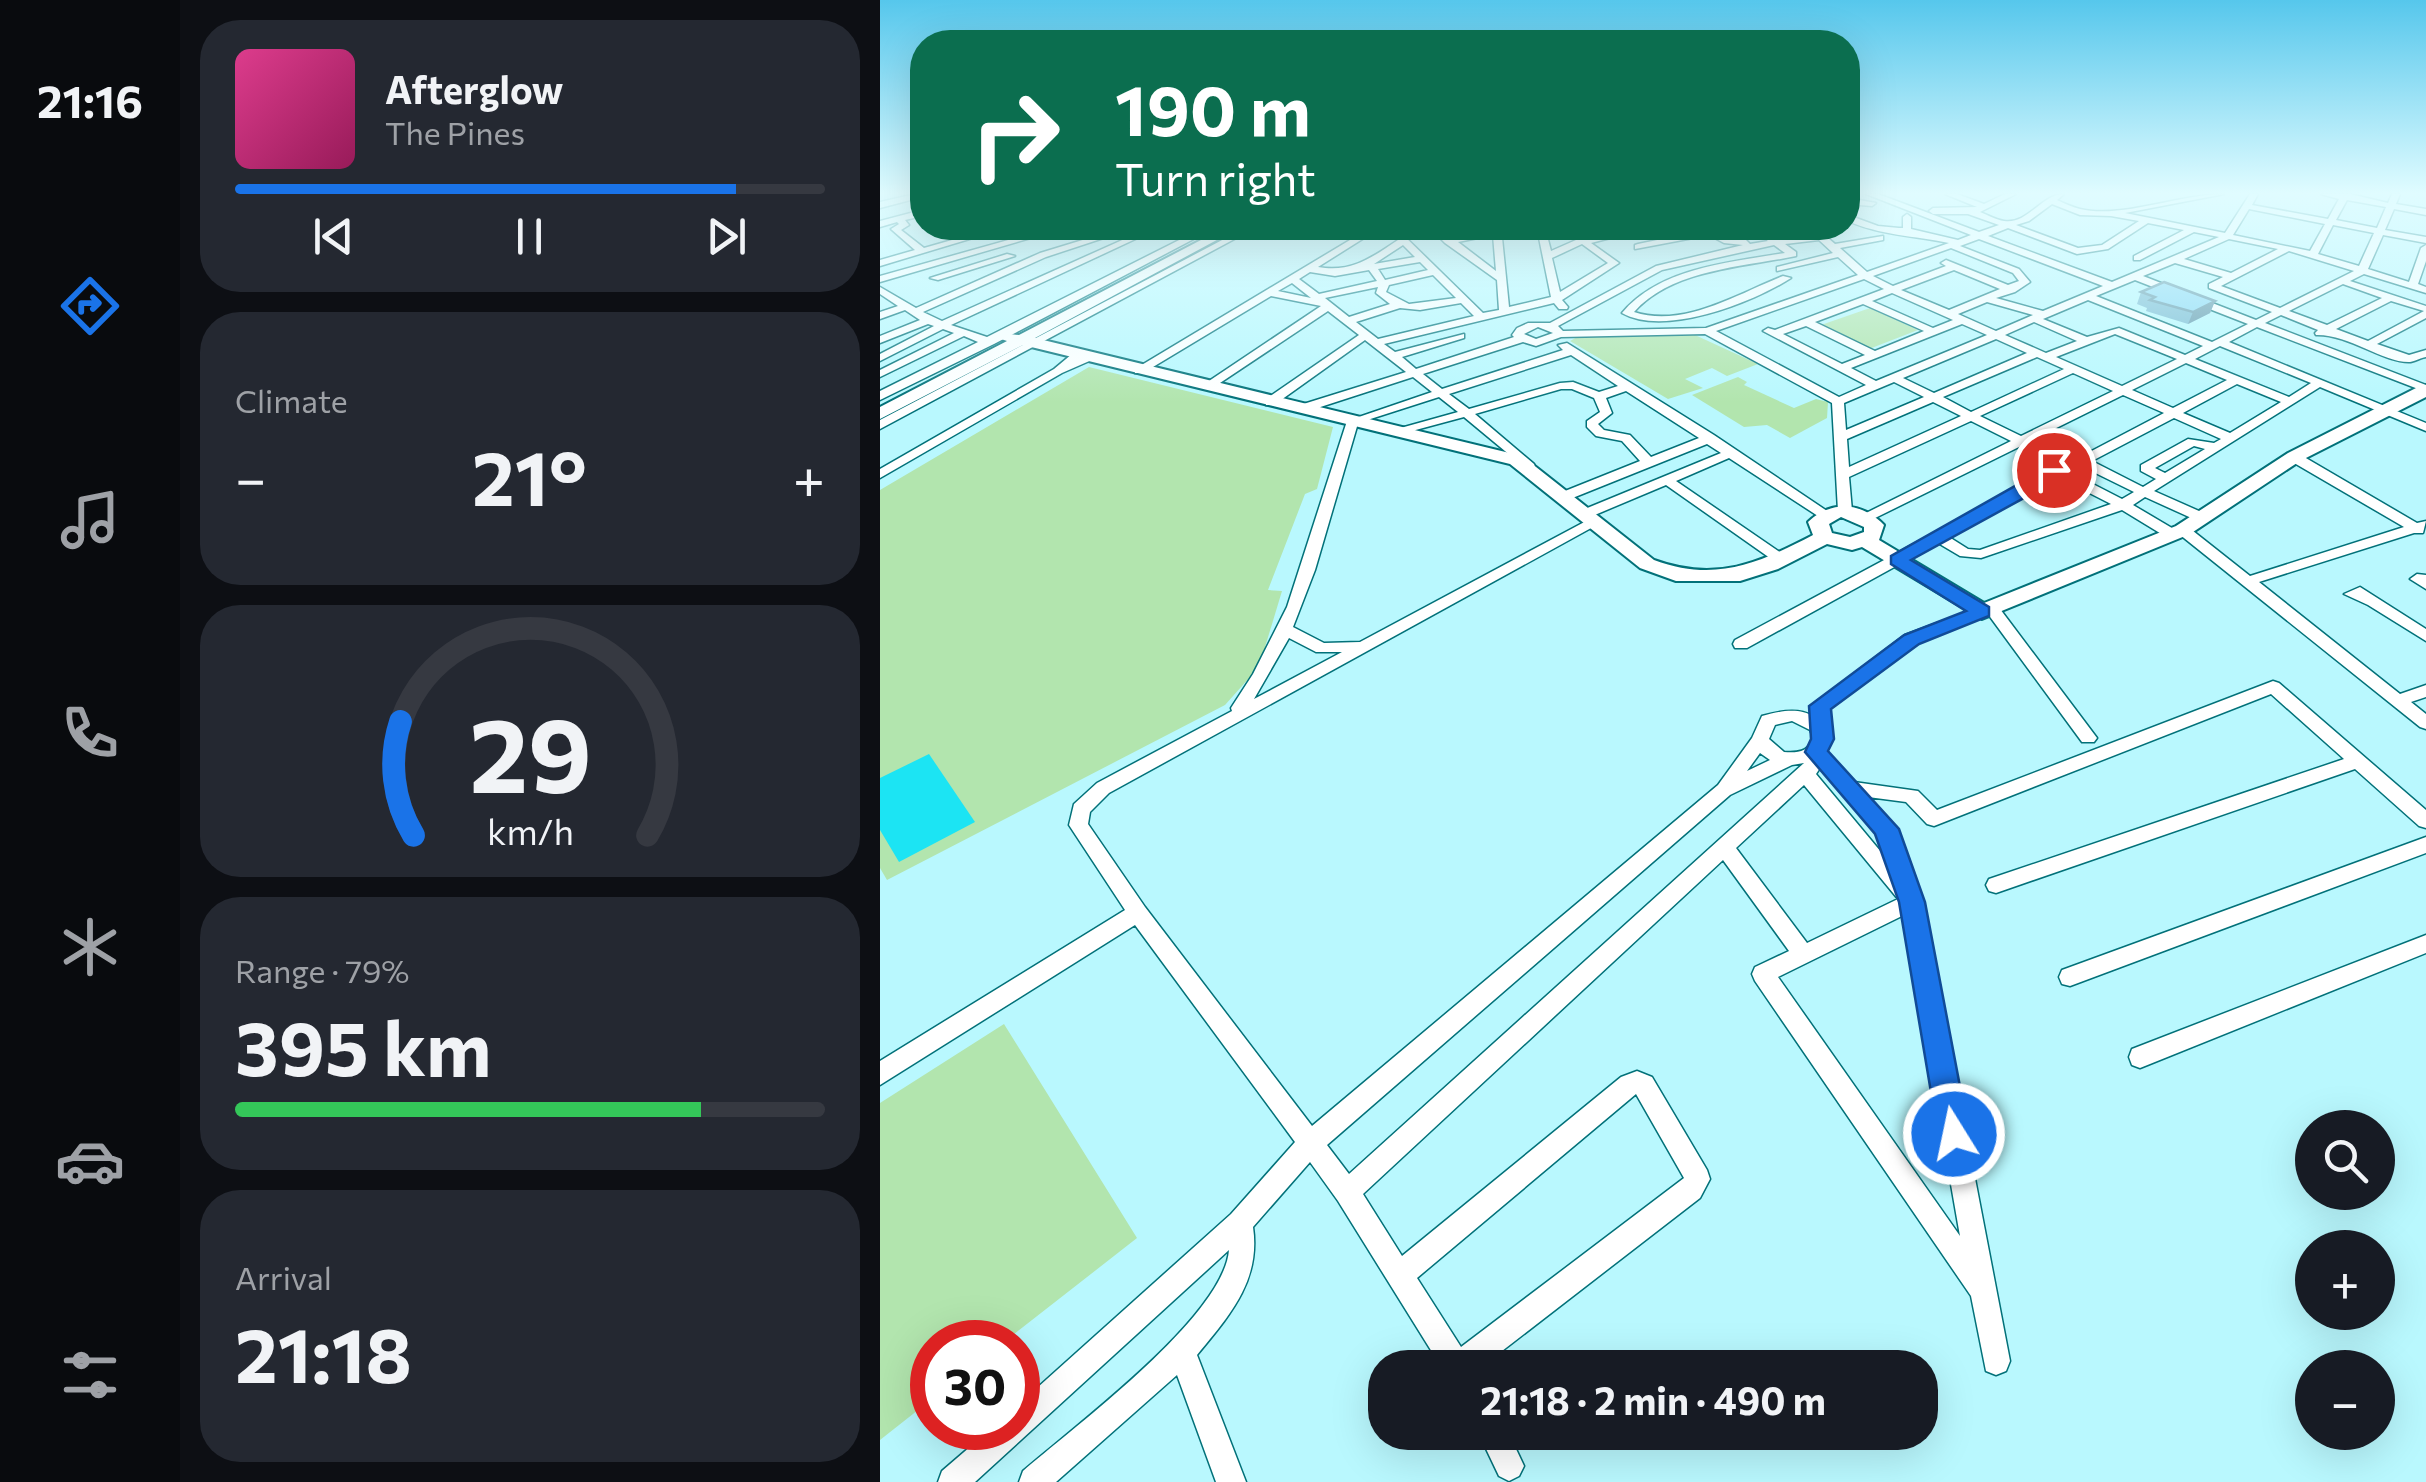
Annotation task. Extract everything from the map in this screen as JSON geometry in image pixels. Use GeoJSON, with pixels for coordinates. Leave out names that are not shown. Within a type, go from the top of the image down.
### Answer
{"type":"FeatureCollection","features":[{"type":"Feature","properties":{"kind":"street"},"geometry":{"type":"LineString","coordinates":[[880,279],[935,263]]}},
{"type":"Feature","properties":{"kind":"street"},"geometry":{"type":"LineString","coordinates":[[936,278],[986,263]]}},
{"type":"Feature","properties":{"kind":"street"},"geometry":{"type":"LineString","coordinates":[[917,311],[1024,263]]}},
{"type":"Feature","properties":{"kind":"street"},"geometry":{"type":"LineString","coordinates":[[880,358],[1078,263]]}},
{"type":"Feature","properties":{"kind":"street"},"geometry":{"type":"LineString","coordinates":[[1126,263],[1135,265]]}},
{"type":"Feature","properties":{"kind":"street"},"geometry":{"type":"LineString","coordinates":[[880,414],[1138,263]]}},
{"type":"Feature","properties":{"kind":"street"},"geometry":{"type":"LineString","coordinates":[[880,425],[1004,341],[1150,263]]}},
{"type":"Feature","properties":{"kind":"street"},"geometry":{"type":"LineString","coordinates":[[880,403],[1162,263]]}},
{"type":"Feature","properties":{"kind":"street"},"geometry":{"type":"LineString","coordinates":[[880,396],[1174,263]]}},
{"type":"Feature","properties":{"kind":"street"},"geometry":{"type":"LineString","coordinates":[[1139,371],[1319,263]]}},
{"type":"Feature","properties":{"kind":"street"},"geometry":{"type":"LineString","coordinates":[[1366,268],[1371,263]]}},
{"type":"Feature","properties":{"kind":"street"},"geometry":{"type":"LineString","coordinates":[[1310,269],[1332,273],[1396,263]]}},
{"type":"Feature","properties":{"kind":"street"},"geometry":{"type":"LineString","coordinates":[[1426,263],[1480,315]]}},
{"type":"Feature","properties":{"kind":"street"},"geometry":{"type":"LineString","coordinates":[[1479,263],[1499,278]]}},
{"type":"Feature","properties":{"kind":"street"},"geometry":{"type":"LineString","coordinates":[[1498,263],[1504,310]]}},
{"type":"Feature","properties":{"kind":"street"},"geometry":{"type":"LineString","coordinates":[[1549,263],[1556,299],[1565,319]]}},
{"type":"Feature","properties":{"kind":"street"},"geometry":{"type":"LineString","coordinates":[[1270,402],[1372,338],[1556,299],[1613,263]]}},
{"type":"Feature","properties":{"kind":"street"},"geometry":{"type":"LineString","coordinates":[[1653,263],[1658,268]]}},
{"type":"Feature","properties":{"kind":"street"},"geometry":{"type":"LineString","coordinates":[[1302,409],[1520,339],[1536,343],[1555,333],[1565,319],[1658,268],[1679,263]]}},
{"type":"Feature","properties":{"kind":"street"},"geometry":{"type":"LineString","coordinates":[[1770,263],[1728,280],[1712,271],[1673,283],[1627,313],[1646,318],[1706,312],[1786,278]]}},
{"type":"Feature","properties":{"kind":"street"},"geometry":{"type":"LineString","coordinates":[[1761,267],[1800,263]]}},
{"type":"Feature","properties":{"kind":"street"},"geometry":{"type":"LineString","coordinates":[[1851,263],[1867,277],[1894,290],[2228,437]]}},
{"type":"Feature","properties":{"kind":"street"},"geometry":{"type":"LineString","coordinates":[[1520,339],[1518,334],[1526,327],[1555,333],[1707,332],[1904,263]]}},
{"type":"Feature","properties":{"kind":"street"},"geometry":{"type":"LineString","coordinates":[[1948,263],[2011,290]]}},
{"type":"Feature","properties":{"kind":"street"},"geometry":{"type":"LineString","coordinates":[[1950,314],[2026,282],[2019,274],[1996,263]]}},
{"type":"Feature","properties":{"kind":"street"},"geometry":{"type":"LineString","coordinates":[[2053,263],[2115,286]]}},
{"type":"Feature","properties":{"kind":"street"},"geometry":{"type":"LineString","coordinates":[[2152,263],[2160,266]]}},
{"type":"Feature","properties":{"kind":"street"},"geometry":{"type":"LineString","coordinates":[[1707,332],[1838,401],[2168,263]]}},
{"type":"Feature","properties":{"kind":"street"},"geometry":{"type":"LineString","coordinates":[[2187,263],[2231,276]]}},
{"type":"Feature","properties":{"kind":"street"},"geometry":{"type":"LineString","coordinates":[[2257,263],[2213,286],[2398,356],[2408,359],[2426,353]]}},
{"type":"Feature","properties":{"kind":"street"},"geometry":{"type":"LineString","coordinates":[[2341,263],[2426,290]]}},
{"type":"Feature","properties":{"kind":"street"},"geometry":{"type":"LineString","coordinates":[[1555,333],[1570,350],[1731,453],[1835,513],[1867,518],[2342,281],[2362,270],[2365,263]]}},
{"type":"Feature","properties":{"kind":"street"},"geometry":{"type":"LineString","coordinates":[[1774,334],[1956,266]]}},
{"type":"Feature","properties":{"kind":"street"},"geometry":{"type":"LineString","coordinates":[[1761,267],[1819,292]]}},
{"type":"Feature","properties":{"kind":"street"},"geometry":{"type":"LineString","coordinates":[[919,268],[960,292]]}},
{"type":"Feature","properties":{"kind":"street"},"geometry":{"type":"LineString","coordinates":[[1366,268],[1382,282]]}},
{"type":"Feature","properties":{"kind":"street"},"geometry":{"type":"LineString","coordinates":[[1207,387],[1344,290],[1435,272]]}},
{"type":"Feature","properties":{"kind":"street"},"geometry":{"type":"LineString","coordinates":[[1332,273],[1330,279],[1344,290]]}},
{"type":"Feature","properties":{"kind":"street"},"geometry":{"type":"LineString","coordinates":[[2412,286],[2422,273]]}},
{"type":"Feature","properties":{"kind":"street"},"geometry":{"type":"LineString","coordinates":[[1002,275],[1035,282]]}},
{"type":"Feature","properties":{"kind":"street"},"geometry":{"type":"LineString","coordinates":[[1052,275],[1096,285]]}},
{"type":"Feature","properties":{"kind":"street"},"geometry":{"type":"LineString","coordinates":[[1646,276],[1673,283]]}},
{"type":"Feature","properties":{"kind":"street"},"geometry":{"type":"LineString","coordinates":[[1292,278],[1441,392],[1647,564],[1676,575],[1724,578],[1782,560],[1824,536]]}},
{"type":"Feature","properties":{"kind":"street"},"geometry":{"type":"LineString","coordinates":[[2136,278],[2426,390]]}},
{"type":"Feature","properties":{"kind":"street"},"geometry":{"type":"LineString","coordinates":[[2342,281],[2426,311]]}},
{"type":"Feature","properties":{"kind":"street"},"geometry":{"type":"LineString","coordinates":[[1382,282],[1381,293],[1399,305]]}},
{"type":"Feature","properties":{"kind":"street"},"geometry":{"type":"LineString","coordinates":[[1576,286],[1606,297]]}},
{"type":"Feature","properties":{"kind":"street"},"geometry":{"type":"LineString","coordinates":[[1268,292],[1323,302]]}},
{"type":"Feature","properties":{"kind":"street"},"geometry":{"type":"LineString","coordinates":[[881,293],[928,320],[964,332],[1504,456],[1529,468]]}},
{"type":"Feature","properties":{"kind":"street"},"geometry":{"type":"LineString","coordinates":[[2088,297],[2239,350],[2426,427]]}},
{"type":"Feature","properties":{"kind":"street"},"geometry":{"type":"LineString","coordinates":[[2302,341],[2391,297]]}},
{"type":"Feature","properties":{"kind":"street"},"geometry":{"type":"LineString","coordinates":[[1348,321],[1399,305],[1437,305],[1463,299]]}},
{"type":"Feature","properties":{"kind":"street"},"geometry":{"type":"LineString","coordinates":[[1988,299],[2040,317],[2084,340]]}},
{"type":"Feature","properties":{"kind":"street"},"geometry":{"type":"LineString","coordinates":[[1865,301],[1932,331]]}},
{"type":"Feature","properties":{"kind":"street"},"geometry":{"type":"LineString","coordinates":[[1437,305],[1457,321]]}},
{"type":"Feature","properties":{"kind":"street"},"geometry":{"type":"LineString","coordinates":[[880,316],[904,307]]}},
{"type":"Feature","properties":{"kind":"street"},"geometry":{"type":"LineString","coordinates":[[2368,345],[2426,311]]}},
{"type":"Feature","properties":{"kind":"street"},"geometry":{"type":"LineString","coordinates":[[880,340],[928,320]]}},
{"type":"Feature","properties":{"kind":"street"},"geometry":{"type":"LineString","coordinates":[[1746,320],[1875,386]]}},
{"type":"Feature","properties":{"kind":"street"},"geometry":{"type":"LineString","coordinates":[[1842,368],[1962,320]]}},
{"type":"Feature","properties":{"kind":"street"},"geometry":{"type":"LineString","coordinates":[[1807,322],[1874,355]]}},
{"type":"Feature","properties":{"kind":"street"},"geometry":{"type":"LineString","coordinates":[[1394,356],[1460,336],[1442,324]]}},
{"type":"Feature","properties":{"kind":"street"},"geometry":{"type":"LineString","coordinates":[[1840,438],[2041,355],[2115,330],[2290,401]]}},
{"type":"Feature","properties":{"kind":"street"},"geometry":{"type":"LineString","coordinates":[[880,374],[964,332]]}},
{"type":"Feature","properties":{"kind":"street"},"geometry":{"type":"LineString","coordinates":[[2264,338],[2277,332]]}},
{"type":"Feature","properties":{"kind":"street"},"geometry":{"type":"LineString","coordinates":[[2239,350],[2252,344]]}},
{"type":"Feature","properties":{"kind":"street"},"geometry":{"type":"LineString","coordinates":[[1354,421],[1570,350]]}},
{"type":"Feature","properties":{"kind":"street"},"geometry":{"type":"LineString","coordinates":[[2372,368],[2398,356]]}},
{"type":"Feature","properties":{"kind":"street"},"geometry":{"type":"LineString","coordinates":[[880,474],[1082,357]]}},
{"type":"Feature","properties":{"kind":"street"},"geometry":{"type":"LineString","coordinates":[[1843,475],[2072,369]]}},
{"type":"Feature","properties":{"kind":"street"},"geometry":{"type":"LineString","coordinates":[[1895,378],[2018,441],[2104,495],[2178,532],[2251,580],[2426,724]]}},
{"type":"Feature","properties":{"kind":"street"},"geometry":{"type":"LineString","coordinates":[[2082,461],[2238,379]]}},
{"type":"Feature","properties":{"kind":"street"},"geometry":{"type":"LineString","coordinates":[[1940,538],[1965,553],[1981,554],[2122,504],[2321,382]]}},
{"type":"Feature","properties":{"kind":"street"},"geometry":{"type":"LineString","coordinates":[[1401,432],[1568,384],[1599,396],[1628,386]]}},
{"type":"Feature","properties":{"kind":"street"},"geometry":{"type":"LineString","coordinates":[[1040,1404],[1240,1223],[1310,1144],[1724,790],[1760,740],[1762,726],[1785,714],[1820,706],[1912,639],[2178,532],[2294,457],[2426,390]]}},
{"type":"Feature","properties":{"kind":"street"},"geometry":{"type":"LineString","coordinates":[[1599,396],[1606,414],[1591,424],[1601,433],[1626,438],[1650,463]]}},
{"type":"Feature","properties":{"kind":"street"},"geometry":{"type":"LineString","coordinates":[[1838,401],[1843,475],[1835,513],[1817,524],[1824,536],[1847,544],[1867,540],[1875,530],[1867,518]]}},
{"type":"Feature","properties":{"kind":"street"},"geometry":{"type":"LineString","coordinates":[[1232,716],[1268,667],[1286,630],[1354,421]]}},
{"type":"Feature","properties":{"kind":"street"},"geometry":{"type":"LineString","coordinates":[[1565,496],[1710,438]]}},
{"type":"Feature","properties":{"kind":"street"},"geometry":{"type":"LineString","coordinates":[[2164,480],[2146,468],[2192,442],[2214,447]]}},
{"type":"Feature","properties":{"kind":"street"},"geometry":{"type":"LineString","coordinates":[[1448,1350],[1347,1192],[1087,844],[1078,825],[1080,809],[1117,779],[1590,518],[1731,453]]}},
{"type":"Feature","properties":{"kind":"street"},"geometry":{"type":"LineString","coordinates":[[1741,644],[1940,538],[2069,456],[2203,518]]}},
{"type":"Feature","properties":{"kind":"street"},"geometry":{"type":"LineString","coordinates":[[2294,457],[2422,529]]}},
{"type":"Feature","properties":{"kind":"street"},"geometry":{"type":"LineString","coordinates":[[1667,480],[1782,560]]}},
{"type":"Feature","properties":{"kind":"street"},"geometry":{"type":"LineString","coordinates":[[2060,527],[2104,495]]}},
{"type":"Feature","properties":{"kind":"street"},"geometry":{"type":"LineString","coordinates":[[2251,580],[2422,529]]}},
{"type":"Feature","properties":{"kind":"street"},"geometry":{"type":"LineString","coordinates":[[1867,540],[1987,610],[2088,738]]}},
{"type":"Feature","properties":{"kind":"street"},"geometry":{"type":"LineString","coordinates":[[2373,602],[2426,636]]}},
{"type":"Feature","properties":{"kind":"street"},"geometry":{"type":"LineString","coordinates":[[1286,630],[1322,648],[1364,645]]}},
{"type":"Feature","properties":{"kind":"street"},"geometry":{"type":"LineString","coordinates":[[1850,788],[1911,796],[1934,819],[2273,687],[2426,822]]}},
{"type":"Feature","properties":{"kind":"street"},"geometry":{"type":"LineString","coordinates":[[2398,701],[2426,690]]}},
{"type":"Feature","properties":{"kind":"street"},"geometry":{"type":"LineString","coordinates":[[1347,1192],[1724,846],[1820,747],[1820,706]]}},
{"type":"Feature","properties":{"kind":"street"},"geometry":{"type":"LineString","coordinates":[[1785,714],[1810,720],[1820,747],[1886,829],[1912,902],[1996,1361]]}},
{"type":"Feature","properties":{"kind":"street"},"geometry":{"type":"LineString","coordinates":[[1760,740],[1770,752],[1797,767],[1912,902]]}},
{"type":"Feature","properties":{"kind":"street"},"geometry":{"type":"LineString","coordinates":[[1996,885],[2356,760]]}},
{"type":"Feature","properties":{"kind":"street"},"geometry":{"type":"LineString","coordinates":[[1724,790],[1797,767]]}},
{"type":"Feature","properties":{"kind":"street"},"geometry":{"type":"LineString","coordinates":[[2070,977],[2426,845]]}},
{"type":"Feature","properties":{"kind":"street"},"geometry":{"type":"LineString","coordinates":[[1724,846],[1803,954]]}},
{"type":"Feature","properties":{"kind":"street"},"geometry":{"type":"LineString","coordinates":[[1912,902],[1763,974],[1982,1288]]}},
{"type":"Feature","properties":{"kind":"street"},"geometry":{"type":"LineString","coordinates":[[880,1074],[1138,914]]}},
{"type":"Feature","properties":{"kind":"street"},"geometry":{"type":"LineString","coordinates":[[2140,1058],[2426,944]]}},
{"type":"Feature","properties":{"kind":"street"},"geometry":{"type":"LineString","coordinates":[[1402,1273],[1629,1085],[1638,1082],[1644,1086],[1698,1179],[1691,1189],[1480,1350]]}},
{"type":"Feature","properties":{"kind":"street"},"geometry":{"type":"LineString","coordinates":[[1034,1482],[1182,1352],[1240,1280],[1246,1251],[1240,1223]]}},
{"type":"Feature","properties":{"kind":"street"},"geometry":{"type":"LineString","coordinates":[[1182,1352],[1230,1482]]}},
{"type":"Feature","properties":{"kind":"street"},"geometry":{"type":"LineString","coordinates":[[953,1482],[989,1450]]}},
{"type":"Feature","properties":{"kind":"street"},"geometry":{"type":"LineString","coordinates":[[1501,1450],[1509,1466]]}},
{"type":"Feature","properties":{"kind":"green space"},"geometry":{"type":"Polygon","coordinates":[[[1870,308],[1918,330],[1869,349],[1821,325],[1870,308]]]}},
{"type":"Feature","properties":{"kind":"green space"},"geometry":{"type":"Polygon","coordinates":[[[1695,335],[1758,364],[1727,376],[1712,368],[1685,379],[1703,388],[1668,399],[1570,341],[1579,336],[1695,335]]]}},
{"type":"Feature","properties":{"kind":"green space"},"geometry":{"type":"Polygon","coordinates":[[[1089,367],[1333,427],[1317,489],[1305,494],[1268,590],[1282,591],[1259,667],[1225,705],[887,880],[880,868],[880,490],[1089,367]]]}},
{"type":"Feature","properties":{"kind":"green space"},"geometry":{"type":"Polygon","coordinates":[[[1738,377],[1747,382],[1744,385],[1794,408],[1816,399],[1828,402],[1827,418],[1790,438],[1767,425],[1744,427],[1692,395],[1738,377]]]}},
{"type":"Feature","properties":{"kind":"green space"},"geometry":{"type":"Polygon","coordinates":[[[1004,1024],[1137,1238],[1032,1320],[910,1320],[910,1416],[880,1440],[880,1103],[1004,1024]]]}},
{"type":"Feature","properties":{"kind":"water"},"geometry":{"type":"Polygon","coordinates":[[[929,754],[975,822],[899,862],[880,830],[880,778],[929,754]]]}},
{"type":"Feature","properties":{"kind":"building"},"geometry":{"type":"Polygon","coordinates":[[[2164,282],[2215,301],[2193,312],[2150,300],[2155,297],[2141,292],[2164,282]]]}},
{"type":"Feature","properties":{"kind":"route"},"geometry":{"type":"LineString","coordinates":[[1954,1134],[1912,902],[1886,829],[1816,752],[1823,739],[1818,720],[1820,706],[1912,639],[1982,612],[1898,560],[2058,472],[2054,470]]}}]}
